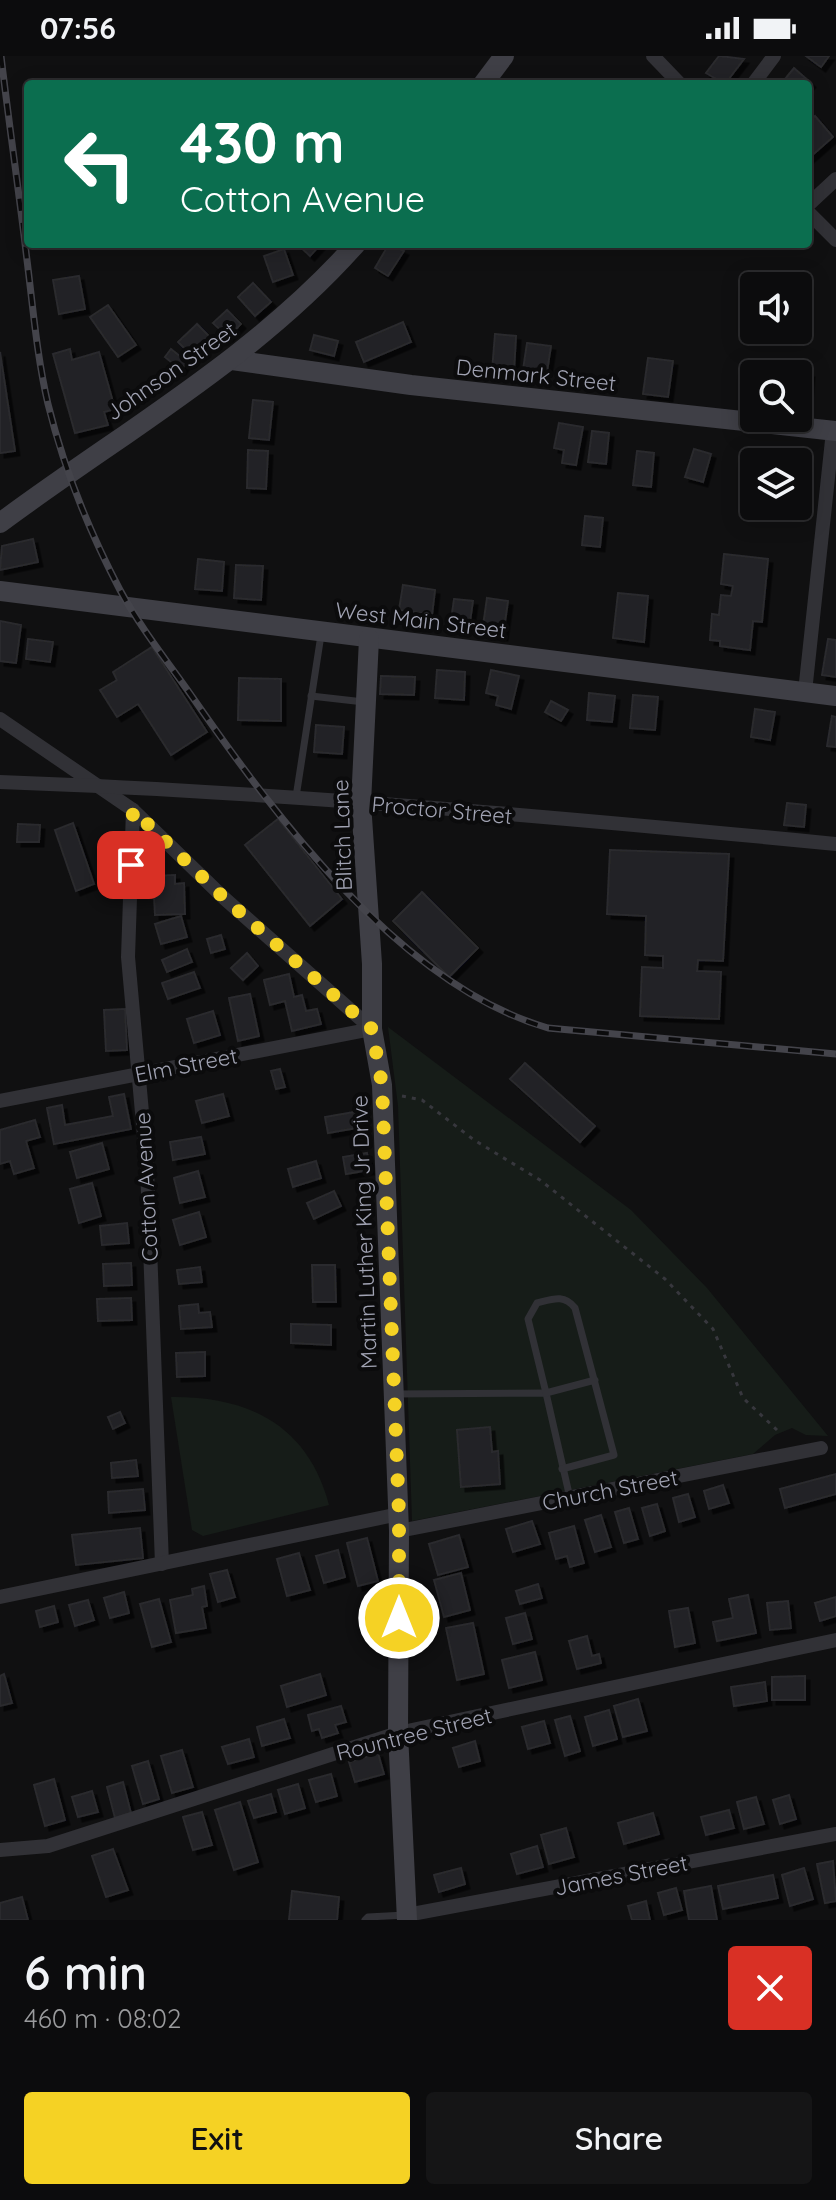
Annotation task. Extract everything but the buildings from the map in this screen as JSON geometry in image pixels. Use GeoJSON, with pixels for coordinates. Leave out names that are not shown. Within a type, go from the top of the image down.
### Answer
{"type":"FeatureCollection","features":[{"type":"Feature","properties":{"kind":"street"},"geometry":{"type":"LineString","coordinates":[[486,80],[504,56]]}},
{"type":"Feature","properties":{"kind":"street"},"geometry":{"type":"LineString","coordinates":[[653,56],[676,80]]}},
{"type":"Feature","properties":{"kind":"street"},"geometry":{"type":"LineString","coordinates":[[756,80],[774,56]]}},
{"type":"Feature","properties":{"kind":"street"},"geometry":{"type":"LineString","coordinates":[[812,201],[836,179]]}},
{"type":"Feature","properties":{"kind":"street"},"geometry":{"type":"LineString","coordinates":[[812,216],[836,240]]}},
{"type":"Feature","properties":{"kind":"street","name":"Johnson Street"},"geometry":{"type":"LineString","coordinates":[[0,523],[232,360],[292,312],[352,248]]}},
{"type":"Feature","properties":{"kind":"street","name":"Denmark Street"},"geometry":{"type":"LineString","coordinates":[[232,360],[411,385],[835,431]]}},
{"type":"Feature","properties":{"kind":"street"},"geometry":{"type":"LineString","coordinates":[[805,692],[835,431]]}},
{"type":"Feature","properties":{"kind":"street","name":"West Main Street"},"geometry":{"type":"LineString","coordinates":[[0,591],[836,696]]}},
{"type":"Feature","properties":{"kind":"street","name":"Blitch Lane"},"geometry":{"type":"LineString","coordinates":[[369,639],[361,803],[372,964],[372,1029]]}},
{"type":"Feature","properties":{"kind":"street"},"geometry":{"type":"LineString","coordinates":[[0,719],[133,810],[224,898],[372,1029]]}},
{"type":"Feature","properties":{"kind":"street","name":"Proctor Street"},"geometry":{"type":"LineString","coordinates":[[0,781],[361,803],[836,844]]}},
{"type":"Feature","properties":{"kind":"street","name":"Cotton Avenue"},"geometry":{"type":"LineString","coordinates":[[133,810],[128,957],[147,1168],[162,1564]]}},
{"type":"Feature","properties":{"kind":"street","name":"Elm Street"},"geometry":{"type":"LineString","coordinates":[[0,1101],[372,1029]]}},
{"type":"Feature","properties":{"kind":"street","name":"Martin Luther King Jr Drive"},"geometry":{"type":"LineString","coordinates":[[372,1029],[382,1085],[399,1523],[398,1733],[407,1918]]}},
{"type":"Feature","properties":{"kind":"street","name":"Church Street"},"geometry":{"type":"LineString","coordinates":[[0,1597],[162,1564],[399,1523],[570,1498],[821,1448]]}},
{"type":"Feature","properties":{"kind":"street","name":"Rountree Street"},"geometry":{"type":"LineString","coordinates":[[0,1850],[48,1846],[398,1733],[836,1640]]}},
{"type":"Feature","properties":{"kind":"street","name":"James Street"},"geometry":{"type":"LineString","coordinates":[[407,1918],[836,1834]]}},
{"type":"Feature","properties":{"kind":"lane"},"geometry":{"type":"LineString","coordinates":[[296,799],[321,633]]}},
{"type":"Feature","properties":{"kind":"lane"},"geometry":{"type":"LineString","coordinates":[[311,696],[366,703]]}},
{"type":"Feature","properties":{"kind":"lane"},"geometry":{"type":"LineString","coordinates":[[562,1469],[614,1455],[575,1308],[568,1299],[559,1297],[537,1303],[528,1319],[562,1469],[570,1498]]}},
{"type":"Feature","properties":{"kind":"lane"},"geometry":{"type":"LineString","coordinates":[[394,1394],[546,1393],[595,1380]]}},
{"type":"Feature","properties":{"kind":"lane"},"geometry":{"type":"LineString","coordinates":[[365,1920],[368,1917],[407,1918]]}},
{"type":"Feature","properties":{"kind":"path"},"geometry":{"type":"LineString","coordinates":[[402,1096],[422,1100],[474,1140],[540,1180],[665,1279],[713,1329],[743,1398],[777,1430]]}},
{"type":"Feature","properties":{"kind":"shaded area"},"geometry":{"type":"Polygon","coordinates":[[[388,1027],[631,1210],[707,1288],[828,1436],[806,1435],[792,1428],[775,1435],[753,1454],[412,1521],[398,1106],[388,1027]]]}},
{"type":"Feature","properties":{"kind":"shaded area"},"geometry":{"type":"Polygon","coordinates":[[[171,1397],[226,1402],[272,1421],[291,1436],[307,1455],[329,1505],[203,1536],[192,1530],[171,1397]]]}},
{"type":"Feature","properties":{"kind":"railway"},"geometry":{"type":"LineString","coordinates":[[1,56],[24,237]]}},
{"type":"Feature","properties":{"kind":"railway"},"geometry":{"type":"LineString","coordinates":[[25,248],[41,368],[54,428],[78,499],[109,568],[136,617],[224,742],[302,842],[346,891],[393,936],[442,975],[494,1007],[548,1028],[836,1054]]}},
{"type":"Feature","properties":{"kind":"route"},"geometry":{"type":"LineString","coordinates":[[131,865],[133,810],[224,898],[372,1029],[382,1085],[399,1514],[399,1618]]}}]}
